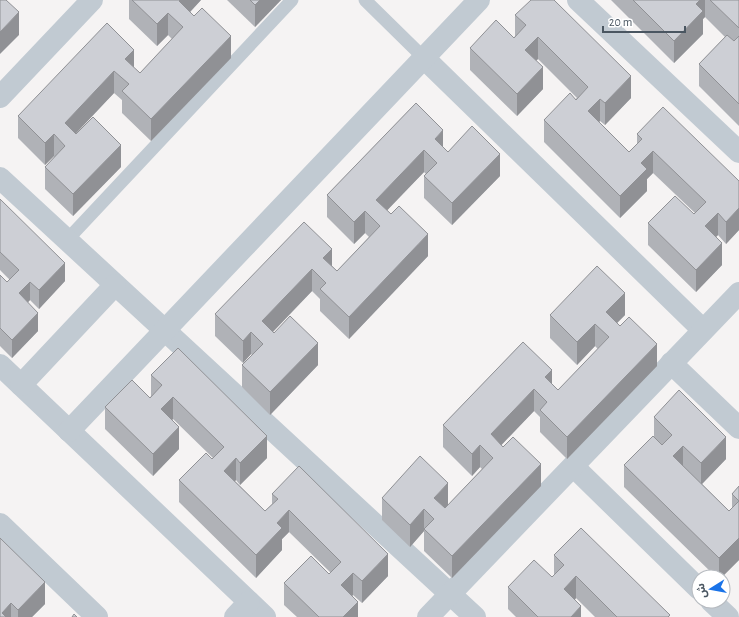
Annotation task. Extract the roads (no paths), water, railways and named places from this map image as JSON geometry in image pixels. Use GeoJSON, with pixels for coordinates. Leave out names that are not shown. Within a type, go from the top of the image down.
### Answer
{"type":"FeatureCollection","features":[{"type":"Feature","properties":{"kind":"street"},"geometry":{"type":"LineString","coordinates":[[69,431],[479,0]]}},
{"type":"Feature","properties":{"kind":"street"},"geometry":{"type":"LineString","coordinates":[[578,0],[739,152]]}},
{"type":"Feature","properties":{"kind":"street"},"geometry":{"type":"LineString","coordinates":[[0,97],[88,1]]}},
{"type":"Feature","properties":{"kind":"street"},"geometry":{"type":"LineString","coordinates":[[424,58],[703,330]]}},
{"type":"Feature","properties":{"kind":"street"},"geometry":{"type":"LineString","coordinates":[[0,178],[475,617]]}},
{"type":"Feature","properties":{"kind":"street"},"geometry":{"type":"LineString","coordinates":[[21,385],[115,285]]}},
{"type":"Feature","properties":{"kind":"street"},"geometry":{"type":"LineString","coordinates":[[428,617],[449,593],[574,467],[671,363],[739,294]]}},
{"type":"Feature","properties":{"kind":"street"},"geometry":{"type":"LineString","coordinates":[[671,363],[739,428]]}},
{"type":"Feature","properties":{"kind":"street"},"geometry":{"type":"LineString","coordinates":[[0,365],[69,431],[242,610],[265,617]]}},
{"type":"Feature","properties":{"kind":"street"},"geometry":{"type":"LineString","coordinates":[[574,467],[691,581]]}},
{"type":"Feature","properties":{"kind":"street"},"geometry":{"type":"LineString","coordinates":[[0,524],[97,617]]}},
{"type":"Feature","properties":{"kind":"street"},"geometry":{"type":"LineString","coordinates":[[720,609],[728,617]]}},
{"type":"Feature","properties":{"kind":"lane"},"geometry":{"type":"LineString","coordinates":[[67,240],[292,0]]}},
{"type":"Feature","properties":{"kind":"lane"},"geometry":{"type":"LineString","coordinates":[[373,3],[424,58]]}}]}
